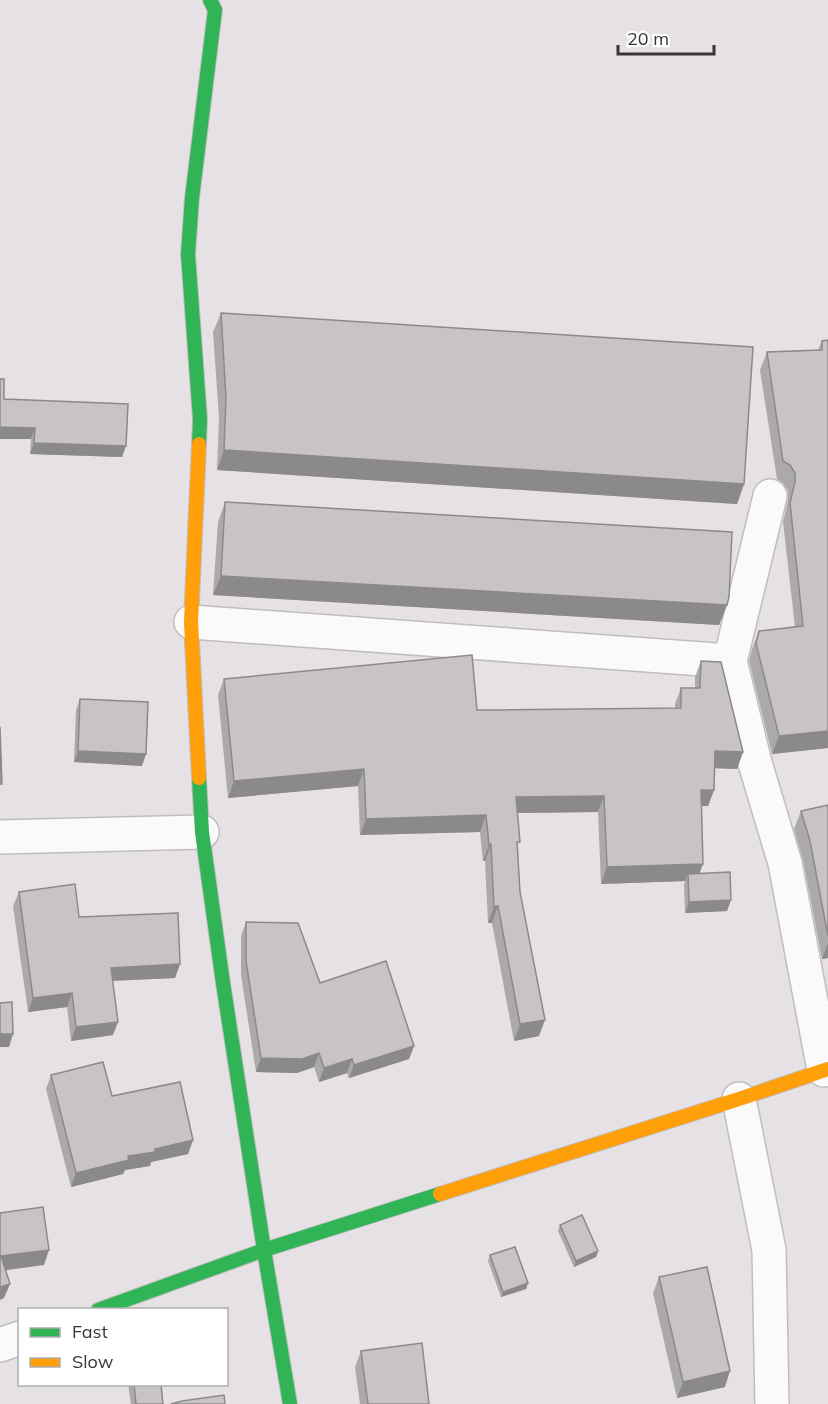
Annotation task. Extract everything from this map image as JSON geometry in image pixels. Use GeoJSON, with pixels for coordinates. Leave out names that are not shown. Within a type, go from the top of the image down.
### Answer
{"type":"FeatureCollection","features":[{"type":"Feature","properties":{"kind":"street"},"geometry":{"type":"LineString","coordinates":[[210,0],[215,10],[192,198],[188,254],[200,419],[191,622],[202,832],[264,1250],[290,1404]]}},
{"type":"Feature","properties":{"kind":"street"},"geometry":{"type":"LineString","coordinates":[[104,1308],[264,1250],[739,1099],[826,1069],[785,863],[755,763],[730,661],[770,496]]}},
{"type":"Feature","properties":{"kind":"street"},"geometry":{"type":"LineString","coordinates":[[191,622],[730,661]]}},
{"type":"Feature","properties":{"kind":"street"},"geometry":{"type":"LineString","coordinates":[[0,837],[202,832]]}},
{"type":"Feature","properties":{"kind":"street"},"geometry":{"type":"LineString","coordinates":[[739,1099],[769,1250],[772,1404]]}},
{"type":"Feature","properties":{"kind":"street"},"geometry":{"type":"LineString","coordinates":[[0,1345],[18,1339]]}},
{"type":"Feature","properties":{"kind":"building"},"geometry":{"type":"Polygon","coordinates":[[[221,313],[753,347],[744,484],[224,450],[226,398],[221,313]]]}},
{"type":"Feature","properties":{"kind":"building"},"geometry":{"type":"Polygon","coordinates":[[[828,340],[828,731],[779,736],[756,643],[759,631],[803,626],[790,503],[795,473],[790,465],[783,461],[767,352],[822,350],[822,341],[828,340]]]}},
{"type":"Feature","properties":{"kind":"building"},"geometry":{"type":"Polygon","coordinates":[[[0,379],[4,379],[4,399],[128,404],[126,446],[34,443],[35,428],[0,427],[0,379]]]}},
{"type":"Feature","properties":{"kind":"building"},"geometry":{"type":"Polygon","coordinates":[[[225,502],[732,532],[729,597],[727,605],[221,576],[225,502]]]}},
{"type":"Feature","properties":{"kind":"building"},"geometry":{"type":"Polygon","coordinates":[[[472,655],[477,710],[681,708],[681,688],[700,688],[701,661],[721,662],[743,752],[715,751],[714,790],[701,790],[703,864],[607,867],[604,796],[516,797],[520,842],[517,842],[520,892],[545,1020],[520,1024],[498,906],[494,907],[491,844],[489,845],[486,815],[366,819],[364,769],[234,781],[224,679],[472,655]]]}},
{"type":"Feature","properties":{"kind":"building"},"geometry":{"type":"Polygon","coordinates":[[[80,699],[148,702],[146,754],[78,751],[80,699]]]}},
{"type":"Feature","properties":{"kind":"building"},"geometry":{"type":"Polygon","coordinates":[[[0,727],[2,784],[0,784],[0,727]]]}},
{"type":"Feature","properties":{"kind":"building"},"geometry":{"type":"Polygon","coordinates":[[[828,805],[828,936],[810,841],[801,811],[828,805]]]}},
{"type":"Feature","properties":{"kind":"building"},"geometry":{"type":"Polygon","coordinates":[[[730,872],[731,900],[689,902],[688,874],[730,872]]]}},
{"type":"Feature","properties":{"kind":"building"},"geometry":{"type":"Polygon","coordinates":[[[75,884],[79,917],[178,913],[180,964],[111,968],[118,1022],[76,1027],[72,993],[33,998],[19,892],[75,884]]]}},
{"type":"Feature","properties":{"kind":"building"},"geometry":{"type":"Polygon","coordinates":[[[246,922],[298,923],[320,983],[386,961],[414,1046],[354,1065],[352,1059],[324,1068],[319,1053],[302,1059],[261,1058],[246,961],[246,922]]]}},
{"type":"Feature","properties":{"kind":"building"},"geometry":{"type":"Polygon","coordinates":[[[12,1002],[13,1034],[0,1034],[0,1003],[12,1002]]]}},
{"type":"Feature","properties":{"kind":"building"},"geometry":{"type":"Polygon","coordinates":[[[103,1062],[112,1096],[180,1082],[193,1140],[155,1149],[155,1152],[128,1156],[129,1160],[76,1173],[51,1075],[103,1062]]]}},
{"type":"Feature","properties":{"kind":"building"},"geometry":{"type":"Polygon","coordinates":[[[43,1207],[49,1250],[1,1256],[10,1284],[0,1287],[0,1213],[43,1207]]]}},
{"type":"Feature","properties":{"kind":"building"},"geometry":{"type":"Polygon","coordinates":[[[582,1215],[598,1251],[576,1261],[560,1225],[582,1215]]]}},
{"type":"Feature","properties":{"kind":"building"},"geometry":{"type":"Polygon","coordinates":[[[515,1247],[528,1283],[503,1292],[490,1255],[515,1247]]]}},
{"type":"Feature","properties":{"kind":"building"},"geometry":{"type":"Polygon","coordinates":[[[707,1267],[730,1371],[683,1382],[659,1277],[707,1267]]]}},
{"type":"Feature","properties":{"kind":"building"},"geometry":{"type":"Polygon","coordinates":[[[422,1343],[429,1404],[368,1404],[361,1351],[422,1343]]]}},
{"type":"Feature","properties":{"kind":"building"},"geometry":{"type":"Polygon","coordinates":[[[134,1386],[161,1386],[163,1404],[136,1404],[134,1386]]]}},
{"type":"Feature","properties":{"kind":"building"},"geometry":{"type":"Polygon","coordinates":[[[224,1395],[225,1404],[171,1404],[182,1401],[224,1395]]]}},
{"type":"Feature","properties":{"kind":"traffic: fast"},"geometry":{"type":"LineString","coordinates":[[199,444],[200,419],[188,254],[192,198],[215,10],[210,0]]}},
{"type":"Feature","properties":{"kind":"traffic: fast"},"geometry":{"type":"LineString","coordinates":[[199,778],[202,832],[223,983],[290,1404]]}},
{"type":"Feature","properties":{"kind":"traffic: fast"},"geometry":{"type":"LineString","coordinates":[[104,1308],[264,1250],[440,1194]]}},
{"type":"Feature","properties":{"kind":"traffic: slow"},"geometry":{"type":"LineString","coordinates":[[199,444],[191,622],[199,778]]}},
{"type":"Feature","properties":{"kind":"traffic: slow"},"geometry":{"type":"LineString","coordinates":[[440,1194],[828,1069]]}}]}
